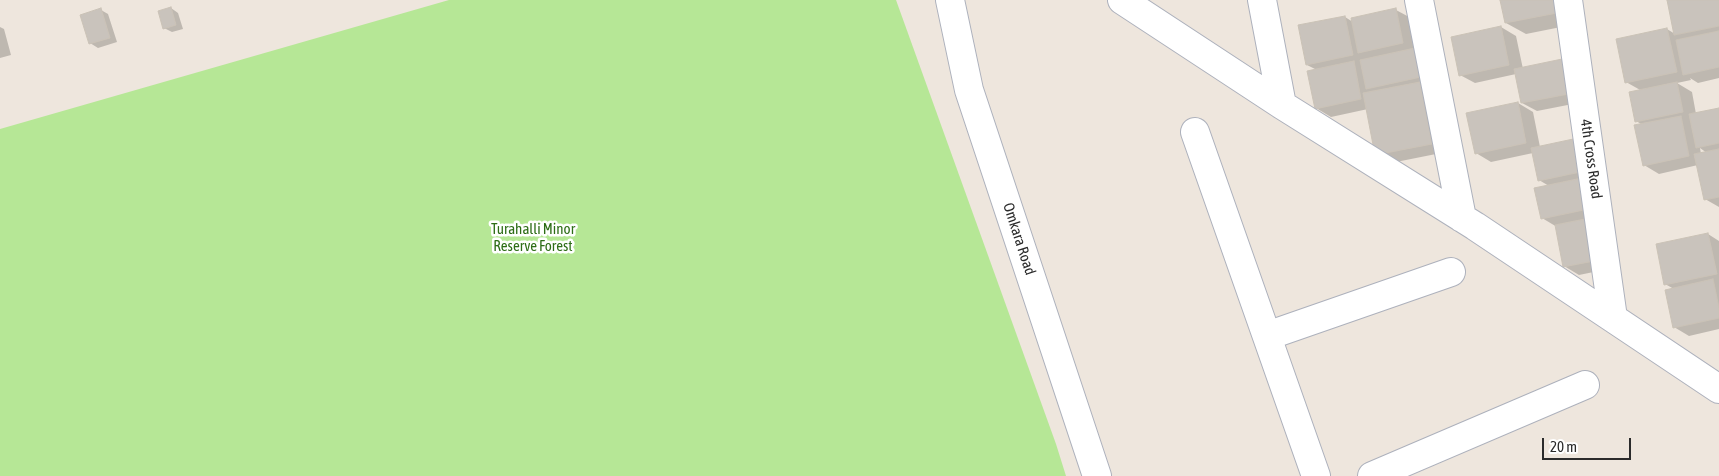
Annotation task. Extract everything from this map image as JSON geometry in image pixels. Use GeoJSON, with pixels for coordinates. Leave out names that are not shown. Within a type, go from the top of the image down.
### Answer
{"type":"FeatureCollection","features":[{"type":"Feature","properties":{"kind":"street","name":"Omkara Road"},"geometry":{"type":"LineString","coordinates":[[950,0],[970,90],[1097,476]]}},
{"type":"Feature","properties":{"kind":"street"},"geometry":{"type":"LineString","coordinates":[[1122,0],[1282,105],[1462,218],[1719,389]]}},
{"type":"Feature","properties":{"kind":"street"},"geometry":{"type":"LineString","coordinates":[[1262,0],[1282,105]]}},
{"type":"Feature","properties":{"kind":"street"},"geometry":{"type":"LineString","coordinates":[[1420,0],[1462,218]]}},
{"type":"Feature","properties":{"kind":"street","name":"4th Cross Road"},"geometry":{"type":"LineString","coordinates":[[1568,0],[1613,318]]}},
{"type":"Feature","properties":{"kind":"street"},"geometry":{"type":"LineString","coordinates":[[1195,132],[1316,476]]}},
{"type":"Feature","properties":{"kind":"street"},"geometry":{"type":"LineString","coordinates":[[1267,336],[1451,272]]}},
{"type":"Feature","properties":{"kind":"street"},"geometry":{"type":"LineString","coordinates":[[1372,476],[1585,385]]}},
{"type":"Feature","properties":{"kind":"green space","name":"Turahalli Minor Reserve Forest"},"geometry":{"type":"Polygon","coordinates":[[[449,0],[896,0],[1066,476],[0,476],[0,129],[449,0]]]}},
{"type":"Feature","properties":{"kind":"building"},"geometry":{"type":"Polygon","coordinates":[[[1500,0],[1559,0],[1562,12],[1505,23],[1500,0]]]}},
{"type":"Feature","properties":{"kind":"building"},"geometry":{"type":"Polygon","coordinates":[[[1667,0],[1719,0],[1719,26],[1674,35],[1667,0]]]}},
{"type":"Feature","properties":{"kind":"building"},"geometry":{"type":"Polygon","coordinates":[[[171,7],[176,25],[163,29],[158,11],[171,7]]]}},
{"type":"Feature","properties":{"kind":"building"},"geometry":{"type":"Polygon","coordinates":[[[101,8],[110,38],[89,44],[80,15],[101,8]]]}},
{"type":"Feature","properties":{"kind":"building"},"geometry":{"type":"Polygon","coordinates":[[[1396,8],[1403,43],[1358,53],[1351,18],[1396,8]]]}},
{"type":"Feature","properties":{"kind":"building"},"geometry":{"type":"Polygon","coordinates":[[[1345,16],[1353,55],[1306,65],[1298,25],[1345,16]]]}},
{"type":"Feature","properties":{"kind":"building"},"geometry":{"type":"Polygon","coordinates":[[[1501,26],[1509,65],[1459,76],[1451,37],[1501,26]]]}},
{"type":"Feature","properties":{"kind":"building"},"geometry":{"type":"Polygon","coordinates":[[[1667,28],[1677,72],[1625,83],[1616,39],[1667,28]]]}},
{"type":"Feature","properties":{"kind":"building"},"geometry":{"type":"Polygon","coordinates":[[[1719,31],[1719,67],[1683,75],[1676,40],[1719,31]]]}},
{"type":"Feature","properties":{"kind":"building"},"geometry":{"type":"Polygon","coordinates":[[[1415,48],[1421,77],[1366,89],[1360,60],[1415,48]]]}},
{"type":"Feature","properties":{"kind":"building"},"geometry":{"type":"Polygon","coordinates":[[[1567,58],[1574,93],[1521,103],[1514,69],[1567,58]]]}},
{"type":"Feature","properties":{"kind":"building"},"geometry":{"type":"Polygon","coordinates":[[[1354,61],[1361,99],[1315,109],[1307,71],[1354,61]]]}},
{"type":"Feature","properties":{"kind":"building"},"geometry":{"type":"Polygon","coordinates":[[[1420,82],[1432,144],[1375,155],[1363,93],[1420,82]]]}},
{"type":"Feature","properties":{"kind":"building"},"geometry":{"type":"Polygon","coordinates":[[[1677,82],[1683,112],[1635,122],[1629,92],[1677,82]]]}},
{"type":"Feature","properties":{"kind":"building"},"geometry":{"type":"Polygon","coordinates":[[[1518,102],[1526,143],[1475,154],[1466,113],[1518,102]]]}},
{"type":"Feature","properties":{"kind":"building"},"geometry":{"type":"Polygon","coordinates":[[[1719,108],[1719,143],[1696,148],[1689,114],[1719,108]]]}},
{"type":"Feature","properties":{"kind":"building"},"geometry":{"type":"Polygon","coordinates":[[[1681,116],[1689,156],[1643,166],[1634,125],[1681,116]]]}},
{"type":"Feature","properties":{"kind":"building"},"geometry":{"type":"Polygon","coordinates":[[[1578,138],[1585,171],[1538,181],[1531,148],[1578,138]]]}},
{"type":"Feature","properties":{"kind":"building"},"geometry":{"type":"Polygon","coordinates":[[[1719,149],[1719,197],[1704,200],[1694,154],[1719,149]]]}},
{"type":"Feature","properties":{"kind":"building"},"geometry":{"type":"Polygon","coordinates":[[[1587,177],[1593,208],[1541,219],[1534,188],[1587,177]]]}},
{"type":"Feature","properties":{"kind":"building"},"geometry":{"type":"Polygon","coordinates":[[[1595,217],[1604,259],[1563,267],[1555,225],[1595,217]]]}},
{"type":"Feature","properties":{"kind":"building"},"geometry":{"type":"Polygon","coordinates":[[[1708,233],[1717,274],[1664,285],[1656,244],[1708,233]]]}},
{"type":"Feature","properties":{"kind":"building"},"geometry":{"type":"Polygon","coordinates":[[[1713,279],[1719,308],[1719,318],[1673,328],[1665,290],[1713,279]]]}}]}
